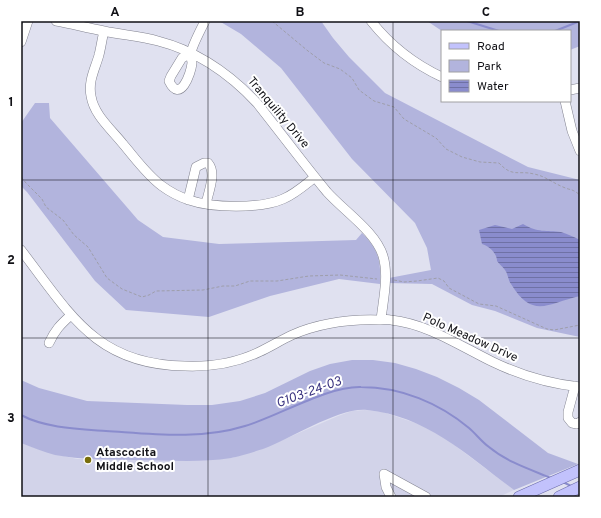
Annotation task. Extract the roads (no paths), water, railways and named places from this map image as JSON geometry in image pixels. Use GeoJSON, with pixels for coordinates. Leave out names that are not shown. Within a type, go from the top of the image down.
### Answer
{"type":"FeatureCollection","features":[{"type":"Feature","properties":{"kind":"main road"},"geometry":{"type":"LineString","coordinates":[[523,495],[580,470]]}},
{"type":"Feature","properties":{"kind":"main road"},"geometry":{"type":"LineString","coordinates":[[559,497],[580,487]]}},
{"type":"Feature","properties":{"kind":"street"},"geometry":{"type":"LineString","coordinates":[[21,42],[28,21]]}},
{"type":"Feature","properties":{"kind":"street","name":"Tranquility Drive"},"geometry":{"type":"LineString","coordinates":[[56,21],[158,41],[191,53],[214,65],[244,89],[339,205],[374,240],[383,256],[385,264],[381,320]]}},
{"type":"Feature","properties":{"kind":"street"},"geometry":{"type":"LineString","coordinates":[[191,53],[205,21]]}},
{"type":"Feature","properties":{"kind":"street"},"geometry":{"type":"LineString","coordinates":[[371,21],[399,50],[431,72],[441,77]]}},
{"type":"Feature","properties":{"kind":"street"},"geometry":{"type":"LineString","coordinates":[[104,31],[99,54],[90,82],[91,95],[95,109],[102,120],[151,176],[170,191],[188,200],[206,204],[244,206],[274,202],[289,197],[315,177]]}},
{"type":"Feature","properties":{"kind":"street"},"geometry":{"type":"LineString","coordinates":[[565,102],[572,131],[580,151]]}},
{"type":"Feature","properties":{"kind":"street"},"geometry":{"type":"LineString","coordinates":[[188,200],[196,167],[204,163],[208,163],[211,167],[212,173],[206,204]]}},
{"type":"Feature","properties":{"kind":"street","name":"Polo Meadow Drive"},"geometry":{"type":"LineString","coordinates":[[21,250],[71,315],[84,329],[120,353],[154,364],[190,366],[218,365],[245,358],[290,336],[320,326],[351,320],[390,320],[425,329],[449,339],[492,362],[520,374],[578,387]]}},
{"type":"Feature","properties":{"kind":"street"},"geometry":{"type":"LineString","coordinates":[[49,343],[54,331],[71,315]]}},
{"type":"Feature","properties":{"kind":"street"},"geometry":{"type":"LineString","coordinates":[[578,387],[568,412],[568,418],[572,423],[577,424],[580,422]]}},
{"type":"Feature","properties":{"kind":"street"},"geometry":{"type":"LineString","coordinates":[[391,497],[386,487],[384,474],[426,497]]}},
{"type":"Feature","properties":{"kind":"water"},"geometry":{"type":"Polygon","coordinates":[[[523,224],[538,230],[561,232],[580,240],[580,296],[542,306],[527,302],[519,295],[510,282],[507,273],[497,261],[494,253],[490,248],[482,244],[479,230],[495,225],[512,229],[523,224]]]}},
{"type":"Feature","properties":{"kind":"waterway"},"geometry":{"type":"LineString","coordinates":[[467,21],[496,30]]}},
{"type":"Feature","properties":{"kind":"waterway"},"geometry":{"type":"LineString","coordinates":[[558,30],[580,21]]}},
{"type":"Feature","properties":{"kind":"waterway","name":"G103-24-03"},"geometry":{"type":"LineString","coordinates":[[21,415],[41,423],[74,428],[194,435],[245,426],[333,391],[361,387],[376,388],[405,393],[432,404],[457,419],[469,428],[486,445],[503,457],[518,465],[551,478]]}},
{"type":"Feature","properties":{"kind":"waterway","name":"G103-24-03"},"geometry":{"type":"LineString","coordinates":[[563,482],[571,486]]}},
{"type":"Feature","properties":{"kind":"place","name":"Atascocita Middle School"},"geometry":{"type":"Point","coordinates":[88,460]}}]}
